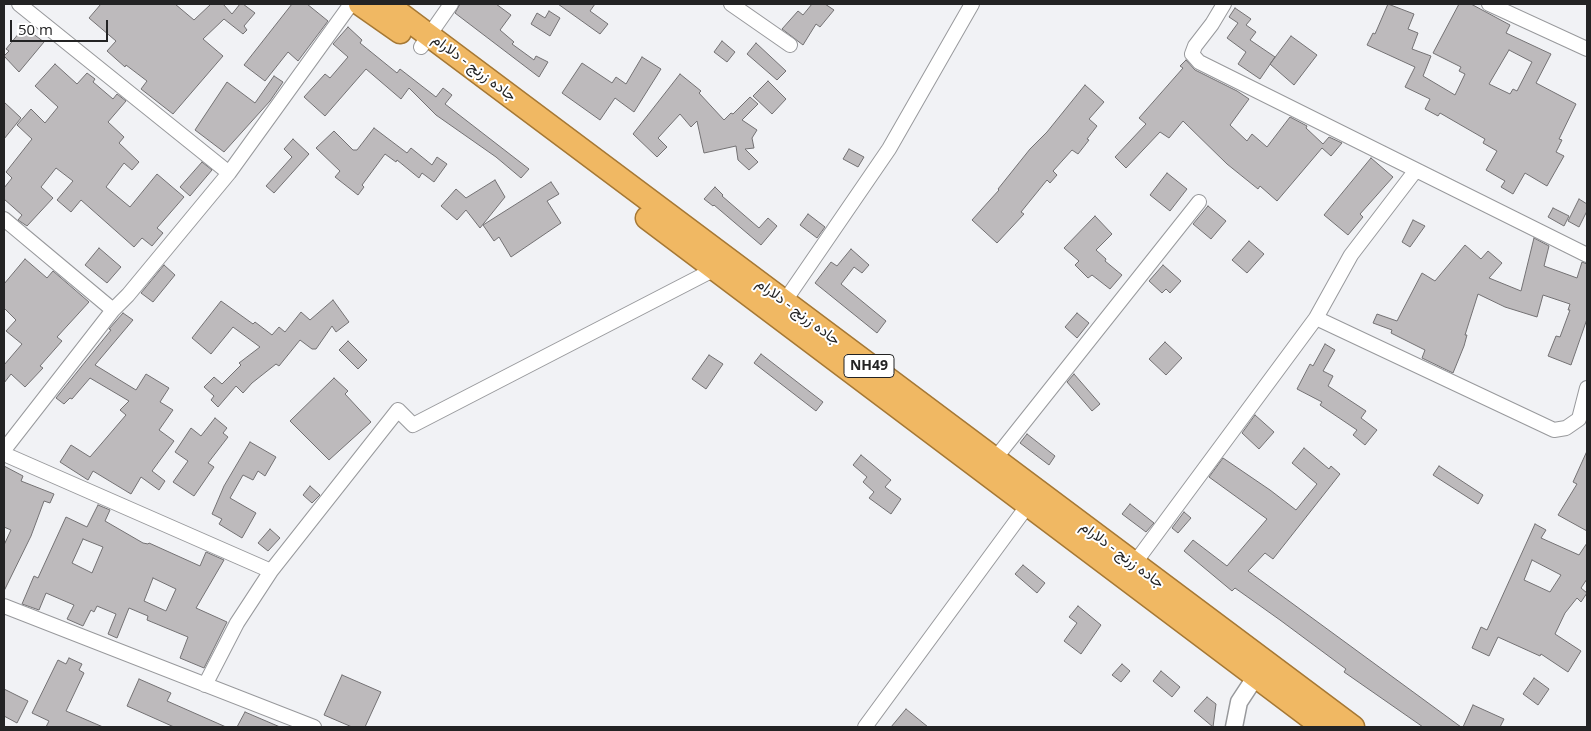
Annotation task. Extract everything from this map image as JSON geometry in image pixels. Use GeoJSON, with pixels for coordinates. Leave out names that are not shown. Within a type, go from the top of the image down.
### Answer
{"type":"FeatureCollection","features":[{"type":"Feature","properties":{"kind":"highway","name":"جاده زرنج - دلارام"},"geometry":{"type":"LineString","coordinates":[[360,4],[425,41],[780,308],[1028,505],[1261,668]]}},
{"type":"Feature","properties":{"kind":"highway","name":"جاده زرنج - دلارام"},"geometry":{"type":"LineString","coordinates":[[387,4],[425,41],[715,269],[780,308],[994,460],[1134,564],[1261,668],[1320,722],[1353,727]]}},
{"type":"Feature","properties":{"kind":"street"},"geometry":{"type":"LineString","coordinates":[[19,4],[229,173]]}},
{"type":"Feature","properties":{"kind":"street"},"geometry":{"type":"LineString","coordinates":[[271,571],[4,452],[113,310],[128,295],[229,173],[350,4]]}},
{"type":"Feature","properties":{"kind":"street"},"geometry":{"type":"LineString","coordinates":[[425,41],[451,4]]}},
{"type":"Feature","properties":{"kind":"street"},"geometry":{"type":"LineString","coordinates":[[731,4],[790,45]]}},
{"type":"Feature","properties":{"kind":"street"},"geometry":{"type":"LineString","coordinates":[[780,308],[889,149],[972,4]]}},
{"type":"Feature","properties":{"kind":"street"},"geometry":{"type":"LineString","coordinates":[[1224,4],[1195,46],[1192,54],[1198,62],[1587,255]]}},
{"type":"Feature","properties":{"kind":"street"},"geometry":{"type":"LineString","coordinates":[[1490,4],[1587,49]]}},
{"type":"Feature","properties":{"kind":"street"},"geometry":{"type":"LineString","coordinates":[[1134,564],[1316,318],[1350,255],[1416,170]]}},
{"type":"Feature","properties":{"kind":"street"},"geometry":{"type":"LineString","coordinates":[[994,460],[1199,202]]}},
{"type":"Feature","properties":{"kind":"street"},"geometry":{"type":"LineString","coordinates":[[4,219],[113,310]]}},
{"type":"Feature","properties":{"kind":"street"},"geometry":{"type":"LineString","coordinates":[[205,685],[237,624],[271,571],[398,410],[413,425],[715,269]]}},
{"type":"Feature","properties":{"kind":"street"},"geometry":{"type":"LineString","coordinates":[[1316,318],[1554,430],[1566,428],[1578,419],[1587,388]]}},
{"type":"Feature","properties":{"kind":"street"},"geometry":{"type":"LineString","coordinates":[[865,727],[1028,505]]}},
{"type":"Feature","properties":{"kind":"street"},"geometry":{"type":"LineString","coordinates":[[4,606],[314,727]]}},
{"type":"Feature","properties":{"kind":"street"},"geometry":{"type":"LineString","coordinates":[[1234,727],[1239,702],[1261,668]]}},
{"type":"Feature","properties":{"kind":"building"},"geometry":{"type":"Polygon","coordinates":[[[101,4],[175,4],[194,20],[211,4],[223,4],[232,14],[240,4],[243,4],[255,13],[244,26],[247,30],[243,34],[224,19],[203,39],[223,56],[173,114],[141,89],[147,81],[126,65],[125,67],[107,51],[116,41],[89,18],[101,4]]]}},
{"type":"Feature","properties":{"kind":"building"},"geometry":{"type":"Polygon","coordinates":[[[292,4],[307,4],[328,21],[298,61],[288,52],[265,81],[244,65],[292,4]]]}},
{"type":"Feature","properties":{"kind":"building"},"geometry":{"type":"Polygon","coordinates":[[[460,4],[496,4],[511,15],[500,30],[514,42],[512,44],[534,60],[536,56],[548,62],[539,77],[455,13],[460,4]]]}},
{"type":"Feature","properties":{"kind":"building"},"geometry":{"type":"Polygon","coordinates":[[[558,4],[595,4],[590,11],[608,24],[600,34],[558,4]]]}},
{"type":"Feature","properties":{"kind":"building"},"geometry":{"type":"Polygon","coordinates":[[[812,4],[825,4],[834,10],[820,27],[816,24],[803,45],[782,29],[798,11],[803,15],[812,4]]]}},
{"type":"Feature","properties":{"kind":"building"},"geometry":{"type":"Polygon","coordinates":[[[1388,4],[1414,14],[1408,29],[1418,33],[1412,49],[1431,56],[1423,76],[1455,95],[1465,74],[1459,71],[1461,67],[1433,53],[1459,4],[1471,4],[1510,25],[1506,33],[1551,54],[1536,83],[1576,104],[1559,139],[1562,140],[1556,152],[1564,156],[1547,186],[1525,173],[1513,194],[1501,187],[1505,181],[1486,170],[1497,151],[1483,143],[1485,139],[1440,113],[1438,116],[1425,109],[1430,99],[1405,87],[1415,67],[1367,45],[1373,33],[1375,34],[1388,4]],[[1509,50],[1489,84],[1510,94],[1513,89],[1517,91],[1532,62],[1509,50]]]}},
{"type":"Feature","properties":{"kind":"building"},"geometry":{"type":"Polygon","coordinates":[[[1235,8],[1251,19],[1246,25],[1256,32],[1250,40],[1275,57],[1260,79],[1238,64],[1246,52],[1227,38],[1238,23],[1229,17],[1235,8]]]}},
{"type":"Feature","properties":{"kind":"building"},"geometry":{"type":"Polygon","coordinates":[[[549,11],[560,18],[550,36],[531,24],[537,13],[545,18],[549,11]]]}},
{"type":"Feature","properties":{"kind":"building"},"geometry":{"type":"Polygon","coordinates":[[[24,27],[44,42],[19,72],[4,56],[9,51],[6,49],[24,27]]]}},
{"type":"Feature","properties":{"kind":"building"},"geometry":{"type":"Polygon","coordinates":[[[348,27],[362,40],[360,43],[397,73],[400,69],[436,97],[443,88],[452,95],[445,104],[529,169],[521,178],[496,157],[436,115],[409,88],[401,99],[366,69],[325,116],[304,97],[325,74],[330,78],[348,57],[333,44],[348,27]]]}},
{"type":"Feature","properties":{"kind":"building"},"geometry":{"type":"Polygon","coordinates":[[[1291,36],[1317,55],[1294,85],[1270,64],[1291,36]]]}},
{"type":"Feature","properties":{"kind":"building"},"geometry":{"type":"Polygon","coordinates":[[[722,41],[735,52],[727,62],[714,52],[722,41]]]}},
{"type":"Feature","properties":{"kind":"building"},"geometry":{"type":"Polygon","coordinates":[[[756,43],[786,71],[777,80],[747,54],[756,43]]]}},
{"type":"Feature","properties":{"kind":"building"},"geometry":{"type":"Polygon","coordinates":[[[642,57],[661,69],[634,112],[615,98],[600,120],[562,93],[582,63],[612,83],[616,77],[626,84],[642,57]]]}},
{"type":"Feature","properties":{"kind":"building"},"geometry":{"type":"Polygon","coordinates":[[[1186,60],[1195,70],[1249,99],[1230,125],[1247,141],[1252,134],[1267,147],[1290,117],[1307,126],[1306,128],[1323,144],[1329,137],[1342,143],[1331,156],[1322,148],[1277,201],[1260,186],[1258,189],[1227,164],[1183,121],[1169,138],[1160,132],[1126,168],[1115,157],[1146,124],[1139,118],[1183,68],[1180,66],[1186,60]]]}},
{"type":"Feature","properties":{"kind":"building"},"geometry":{"type":"Polygon","coordinates":[[[55,64],[77,84],[87,73],[95,79],[93,82],[113,99],[117,94],[126,101],[108,122],[124,137],[119,143],[139,162],[132,170],[124,163],[106,187],[130,207],[157,174],[184,197],[157,228],[163,233],[152,246],[142,238],[134,247],[81,200],[71,212],[57,200],[73,181],[56,168],[41,187],[53,198],[27,226],[18,220],[22,215],[4,199],[4,188],[12,178],[6,172],[32,139],[17,125],[31,109],[45,123],[58,107],[35,86],[55,64]]]}},
{"type":"Feature","properties":{"kind":"building"},"geometry":{"type":"Polygon","coordinates":[[[680,74],[701,91],[699,93],[724,120],[750,97],[758,104],[742,120],[757,130],[752,138],[754,148],[745,149],[758,162],[749,170],[738,160],[736,146],[704,153],[697,121],[691,127],[680,114],[658,138],[667,147],[657,157],[633,134],[680,74]]]}},
{"type":"Feature","properties":{"kind":"building"},"geometry":{"type":"Polygon","coordinates":[[[274,76],[283,82],[270,101],[224,152],[195,130],[227,82],[255,103],[274,76]]]}},
{"type":"Feature","properties":{"kind":"building"},"geometry":{"type":"Polygon","coordinates":[[[768,81],[786,99],[772,114],[753,96],[768,81]]]}},
{"type":"Feature","properties":{"kind":"building"},"geometry":{"type":"Polygon","coordinates":[[[1085,85],[1104,102],[1089,119],[1097,126],[1078,154],[1072,150],[1053,171],[1057,175],[1050,183],[1047,180],[1021,212],[1024,214],[997,243],[972,220],[1085,85]]]}},
{"type":"Feature","properties":{"kind":"building"},"geometry":{"type":"Polygon","coordinates":[[[4,102],[21,118],[4,139],[4,102]]]}},
{"type":"Feature","properties":{"kind":"building"},"geometry":{"type":"Polygon","coordinates":[[[374,128],[407,153],[411,148],[432,165],[437,157],[447,164],[434,182],[422,173],[419,178],[397,160],[396,162],[385,154],[362,185],[364,187],[358,195],[335,177],[340,171],[316,148],[334,131],[353,150],[357,150],[374,128]]]}},
{"type":"Feature","properties":{"kind":"building"},"geometry":{"type":"Polygon","coordinates":[[[293,139],[309,154],[274,193],[266,186],[292,157],[284,149],[293,139]]]}},
{"type":"Feature","properties":{"kind":"building"},"geometry":{"type":"Polygon","coordinates":[[[849,149],[864,157],[858,167],[843,159],[849,149]]]}},
{"type":"Feature","properties":{"kind":"building"},"geometry":{"type":"Polygon","coordinates":[[[1371,158],[1393,177],[1360,214],[1363,217],[1348,235],[1324,215],[1371,158]]]}},
{"type":"Feature","properties":{"kind":"building"},"geometry":{"type":"Polygon","coordinates":[[[202,162],[212,170],[190,196],[180,187],[202,162]]]}},
{"type":"Feature","properties":{"kind":"building"},"geometry":{"type":"Polygon","coordinates":[[[1167,173],[1187,189],[1170,211],[1150,195],[1167,173]]]}},
{"type":"Feature","properties":{"kind":"building"},"geometry":{"type":"Polygon","coordinates":[[[495,180],[505,197],[480,228],[466,210],[457,220],[441,206],[456,189],[466,198],[495,180]]]}},
{"type":"Feature","properties":{"kind":"building"},"geometry":{"type":"Polygon","coordinates":[[[551,182],[559,194],[547,201],[561,223],[511,257],[499,237],[494,241],[483,225],[551,182]]]}},
{"type":"Feature","properties":{"kind":"building"},"geometry":{"type":"Polygon","coordinates":[[[715,187],[722,196],[759,228],[768,218],[777,226],[761,245],[714,205],[704,199],[715,187]]]}},
{"type":"Feature","properties":{"kind":"building"},"geometry":{"type":"Polygon","coordinates":[[[1579,199],[1587,204],[1587,211],[1579,227],[1568,221],[1579,199]]]}},
{"type":"Feature","properties":{"kind":"building"},"geometry":{"type":"Polygon","coordinates":[[[1208,206],[1226,221],[1211,239],[1193,224],[1208,206]]]}},
{"type":"Feature","properties":{"kind":"building"},"geometry":{"type":"Polygon","coordinates":[[[1553,208],[1569,216],[1564,226],[1548,217],[1553,208]]]}},
{"type":"Feature","properties":{"kind":"building"},"geometry":{"type":"Polygon","coordinates":[[[808,214],[825,227],[817,238],[800,225],[808,214]]]}},
{"type":"Feature","properties":{"kind":"building"},"geometry":{"type":"Polygon","coordinates":[[[1095,216],[1112,234],[1096,250],[1106,259],[1105,261],[1122,275],[1110,289],[1092,275],[1088,278],[1075,265],[1079,261],[1064,248],[1095,216]]]}},
{"type":"Feature","properties":{"kind":"building"},"geometry":{"type":"Polygon","coordinates":[[[1413,220],[1425,226],[1410,247],[1402,242],[1413,220]]]}},
{"type":"Feature","properties":{"kind":"building"},"geometry":{"type":"Polygon","coordinates":[[[1534,238],[1549,246],[1544,266],[1577,278],[1582,262],[1587,264],[1587,319],[1571,365],[1548,356],[1556,336],[1560,337],[1570,310],[1568,310],[1570,304],[1543,295],[1537,317],[1505,307],[1478,294],[1465,335],[1467,335],[1464,346],[1453,373],[1422,358],[1425,350],[1391,333],[1392,330],[1373,323],[1377,314],[1397,321],[1422,273],[1435,281],[1465,245],[1481,259],[1488,251],[1502,263],[1489,278],[1521,291],[1534,238]]]}},
{"type":"Feature","properties":{"kind":"building"},"geometry":{"type":"Polygon","coordinates":[[[1249,241],[1264,254],[1247,273],[1232,260],[1249,241]]]}},
{"type":"Feature","properties":{"kind":"building"},"geometry":{"type":"Polygon","coordinates":[[[99,248],[121,267],[107,283],[85,265],[99,248]]]}},
{"type":"Feature","properties":{"kind":"building"},"geometry":{"type":"Polygon","coordinates":[[[851,249],[869,265],[862,273],[854,267],[841,284],[886,321],[877,333],[815,283],[831,262],[837,266],[851,249]]]}},
{"type":"Feature","properties":{"kind":"building"},"geometry":{"type":"Polygon","coordinates":[[[25,259],[47,278],[53,271],[89,302],[57,337],[62,341],[40,366],[43,368],[25,387],[11,374],[4,383],[4,365],[22,344],[6,331],[16,320],[4,308],[4,284],[25,259]]]}},
{"type":"Feature","properties":{"kind":"building"},"geometry":{"type":"Polygon","coordinates":[[[164,265],[175,275],[153,302],[141,293],[164,265]]]}},
{"type":"Feature","properties":{"kind":"building"},"geometry":{"type":"Polygon","coordinates":[[[1163,265],[1181,281],[1170,293],[1166,289],[1162,293],[1149,281],[1163,265]]]}},
{"type":"Feature","properties":{"kind":"building"},"geometry":{"type":"Polygon","coordinates":[[[333,300],[349,322],[336,332],[332,326],[316,349],[312,349],[300,340],[279,366],[276,364],[252,383],[243,393],[236,386],[218,407],[211,400],[214,396],[204,387],[214,377],[222,384],[241,365],[239,363],[260,347],[233,327],[211,354],[192,338],[221,301],[272,335],[279,327],[285,332],[301,312],[310,320],[333,300]]]}},
{"type":"Feature","properties":{"kind":"building"},"geometry":{"type":"Polygon","coordinates":[[[123,313],[133,320],[95,365],[136,390],[146,374],[169,388],[160,402],[173,410],[159,430],[174,441],[152,471],[165,481],[159,490],[141,477],[131,494],[93,471],[88,480],[60,462],[71,445],[90,457],[126,415],[120,410],[129,401],[90,378],[72,399],[70,398],[64,404],[56,398],[123,313]]]}},
{"type":"Feature","properties":{"kind":"building"},"geometry":{"type":"Polygon","coordinates":[[[1077,313],[1089,323],[1077,338],[1065,327],[1077,313]]]}},
{"type":"Feature","properties":{"kind":"building"},"geometry":{"type":"Polygon","coordinates":[[[348,341],[367,360],[358,369],[339,350],[348,341]]]}},
{"type":"Feature","properties":{"kind":"building"},"geometry":{"type":"Polygon","coordinates":[[[1165,342],[1182,358],[1166,375],[1149,359],[1165,342]]]}},
{"type":"Feature","properties":{"kind":"building"},"geometry":{"type":"Polygon","coordinates":[[[1325,344],[1335,350],[1323,371],[1333,376],[1328,386],[1366,411],[1361,418],[1377,430],[1365,445],[1353,435],[1357,430],[1320,405],[1322,402],[1297,389],[1310,364],[1313,366],[1325,344]]]}},
{"type":"Feature","properties":{"kind":"building"},"geometry":{"type":"Polygon","coordinates":[[[761,354],[823,402],[816,411],[754,363],[761,354]]]}},
{"type":"Feature","properties":{"kind":"building"},"geometry":{"type":"Polygon","coordinates":[[[709,355],[723,364],[706,389],[692,379],[709,355]]]}},
{"type":"Feature","properties":{"kind":"building"},"geometry":{"type":"Polygon","coordinates":[[[1074,374],[1100,404],[1092,411],[1067,382],[1074,374]]]}},
{"type":"Feature","properties":{"kind":"building"},"geometry":{"type":"Polygon","coordinates":[[[334,378],[348,391],[345,394],[371,422],[329,460],[290,421],[334,378]]]}},
{"type":"Feature","properties":{"kind":"building"},"geometry":{"type":"Polygon","coordinates":[[[1255,415],[1274,432],[1259,449],[1242,433],[1255,415]]]}},
{"type":"Feature","properties":{"kind":"building"},"geometry":{"type":"Polygon","coordinates":[[[215,418],[227,428],[223,433],[228,437],[208,463],[214,467],[194,496],[173,482],[188,461],[175,452],[191,428],[201,436],[215,418]]]}},
{"type":"Feature","properties":{"kind":"building"},"geometry":{"type":"Polygon","coordinates":[[[1027,434],[1055,456],[1049,465],[1020,443],[1027,434]]]}},
{"type":"Feature","properties":{"kind":"building"},"geometry":{"type":"Polygon","coordinates":[[[250,442],[276,457],[265,476],[258,471],[253,480],[243,475],[230,498],[256,513],[242,538],[219,524],[222,519],[212,514],[224,486],[250,442]]]}},
{"type":"Feature","properties":{"kind":"building"},"geometry":{"type":"Polygon","coordinates":[[[1304,448],[1329,469],[1331,466],[1340,474],[1273,559],[1265,553],[1248,571],[1461,727],[1423,727],[1344,672],[1346,669],[1280,620],[1235,588],[1232,591],[1184,551],[1193,540],[1227,566],[1267,519],[1209,477],[1223,458],[1296,510],[1317,484],[1292,463],[1304,448]]]}},
{"type":"Feature","properties":{"kind":"building"},"geometry":{"type":"Polygon","coordinates":[[[1587,451],[1587,531],[1558,515],[1577,484],[1573,482],[1587,451]]]}},
{"type":"Feature","properties":{"kind":"building"},"geometry":{"type":"Polygon","coordinates":[[[861,455],[891,480],[885,487],[901,499],[891,514],[869,498],[874,492],[863,482],[867,477],[853,465],[861,455]]]}},
{"type":"Feature","properties":{"kind":"building"},"geometry":{"type":"Polygon","coordinates":[[[4,466],[23,476],[21,481],[54,494],[50,503],[44,501],[31,536],[4,591],[4,545],[11,530],[4,527],[4,466]]]}},
{"type":"Feature","properties":{"kind":"building"},"geometry":{"type":"Polygon","coordinates":[[[1439,466],[1483,495],[1478,504],[1433,475],[1439,466]]]}},
{"type":"Feature","properties":{"kind":"building"},"geometry":{"type":"Polygon","coordinates":[[[310,486],[320,495],[312,503],[303,495],[310,486]]]}},
{"type":"Feature","properties":{"kind":"building"},"geometry":{"type":"Polygon","coordinates":[[[1130,504],[1154,523],[1146,532],[1122,514],[1130,504]]]}},
{"type":"Feature","properties":{"kind":"building"},"geometry":{"type":"Polygon","coordinates":[[[98,505],[110,510],[105,521],[143,543],[149,543],[200,566],[206,552],[224,560],[196,608],[227,622],[204,668],[180,658],[188,637],[147,620],[148,616],[129,608],[117,638],[108,634],[116,614],[97,606],[94,612],[91,610],[83,626],[67,619],[74,605],[46,593],[39,610],[22,604],[34,576],[38,578],[66,517],[87,527],[98,505]],[[83,539],[72,563],[92,573],[103,547],[83,539]],[[153,578],[144,601],[166,611],[176,589],[153,578]]]}},
{"type":"Feature","properties":{"kind":"building"},"geometry":{"type":"Polygon","coordinates":[[[1184,512],[1191,518],[1178,533],[1172,528],[1184,512]]]}},
{"type":"Feature","properties":{"kind":"building"},"geometry":{"type":"Polygon","coordinates":[[[1535,524],[1546,530],[1541,538],[1579,555],[1587,543],[1587,579],[1581,588],[1587,593],[1581,602],[1577,598],[1565,613],[1555,634],[1581,651],[1568,672],[1541,654],[1540,656],[1498,637],[1489,656],[1472,648],[1481,627],[1487,630],[1535,524]],[[1532,560],[1524,580],[1550,592],[1561,575],[1532,560]]]}},
{"type":"Feature","properties":{"kind":"building"},"geometry":{"type":"Polygon","coordinates":[[[270,529],[280,538],[268,551],[258,543],[270,529]]]}},
{"type":"Feature","properties":{"kind":"building"},"geometry":{"type":"Polygon","coordinates":[[[1023,565],[1045,583],[1037,593],[1015,574],[1023,565]]]}},
{"type":"Feature","properties":{"kind":"building"},"geometry":{"type":"Polygon","coordinates":[[[1078,606],[1101,625],[1081,654],[1064,641],[1077,623],[1069,617],[1078,606]]]}},
{"type":"Feature","properties":{"kind":"building"},"geometry":{"type":"Polygon","coordinates":[[[69,658],[82,664],[79,670],[84,673],[66,711],[103,727],[46,727],[49,721],[32,713],[58,660],[66,664],[69,658]]]}},
{"type":"Feature","properties":{"kind":"building"},"geometry":{"type":"Polygon","coordinates":[[[1122,664],[1130,671],[1121,682],[1112,675],[1122,664]]]}},
{"type":"Feature","properties":{"kind":"building"},"geometry":{"type":"Polygon","coordinates":[[[1161,671],[1180,687],[1172,697],[1153,681],[1161,671]]]}},
{"type":"Feature","properties":{"kind":"building"},"geometry":{"type":"Polygon","coordinates":[[[342,675],[381,692],[365,727],[352,727],[324,715],[342,675]]]}},
{"type":"Feature","properties":{"kind":"building"},"geometry":{"type":"Polygon","coordinates":[[[1534,678],[1549,689],[1538,705],[1523,694],[1534,678]]]}},
{"type":"Feature","properties":{"kind":"building"},"geometry":{"type":"Polygon","coordinates":[[[139,679],[171,693],[167,701],[226,727],[174,727],[127,706],[139,679]]]}},
{"type":"Feature","properties":{"kind":"building"},"geometry":{"type":"Polygon","coordinates":[[[4,689],[28,701],[17,723],[4,716],[4,689]]]}},
{"type":"Feature","properties":{"kind":"building"},"geometry":{"type":"Polygon","coordinates":[[[1207,697],[1216,704],[1213,727],[1194,711],[1207,697]]]}},
{"type":"Feature","properties":{"kind":"building"},"geometry":{"type":"Polygon","coordinates":[[[1473,705],[1504,719],[1500,727],[1463,727],[1473,705]]]}},
{"type":"Feature","properties":{"kind":"building"},"geometry":{"type":"Polygon","coordinates":[[[906,709],[928,727],[891,727],[906,709]]]}},
{"type":"Feature","properties":{"kind":"building"},"geometry":{"type":"Polygon","coordinates":[[[245,712],[280,727],[237,727],[245,712]]]}}]}
